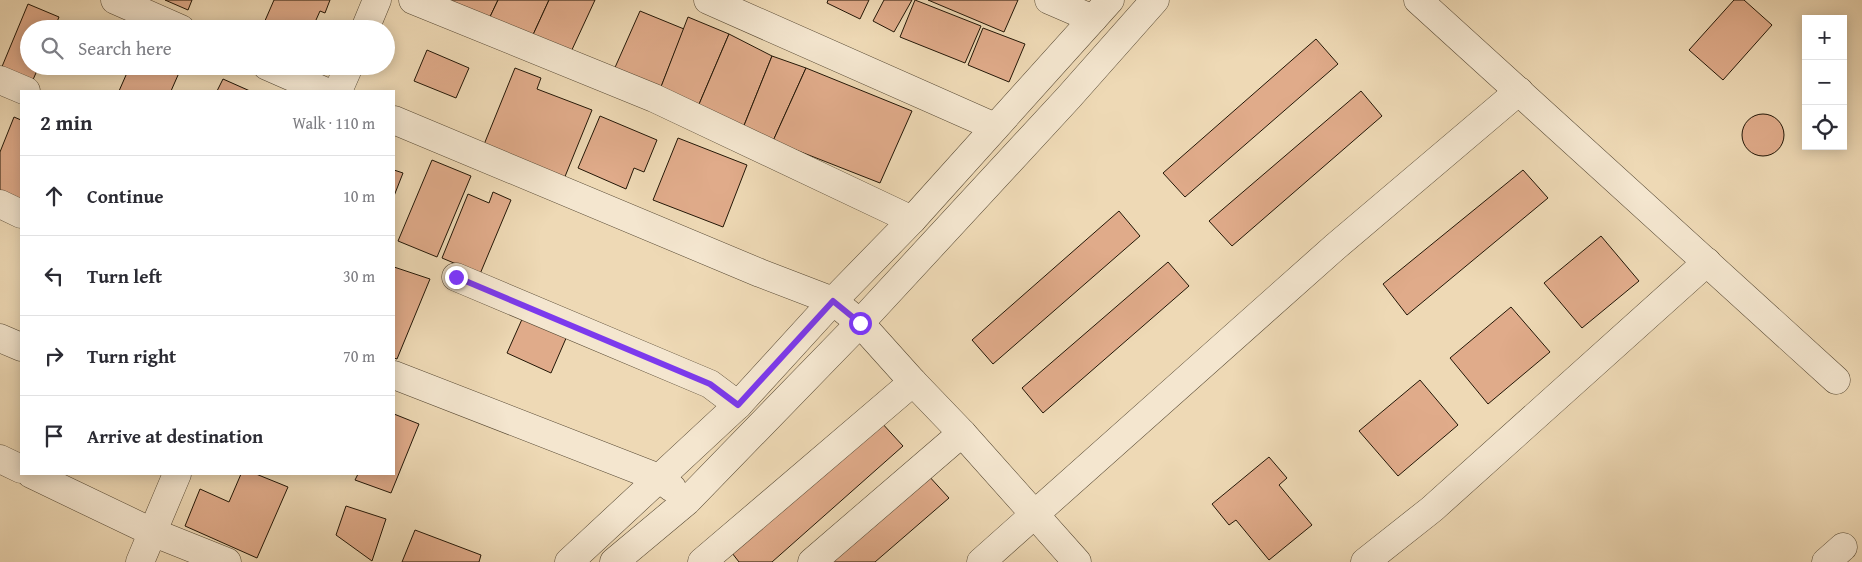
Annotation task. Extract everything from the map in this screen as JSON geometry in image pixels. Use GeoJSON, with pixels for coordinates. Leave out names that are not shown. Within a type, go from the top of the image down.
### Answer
{"type":"FeatureCollection","features":[{"type":"Feature","properties":{"kind":"street"},"geometry":{"type":"LineString","coordinates":[[115,0],[161,20]]}},
{"type":"Feature","properties":{"kind":"street"},"geometry":{"type":"LineString","coordinates":[[369,20],[377,0]]}},
{"type":"Feature","properties":{"kind":"street"},"geometry":{"type":"LineString","coordinates":[[413,0],[654,98],[912,220]]}},
{"type":"Feature","properties":{"kind":"street"},"geometry":{"type":"LineString","coordinates":[[708,0],[995,127]]}},
{"type":"Feature","properties":{"kind":"street"},"geometry":{"type":"LineString","coordinates":[[1049,0],[1101,9]]}},
{"type":"Feature","properties":{"kind":"street"},"geometry":{"type":"LineString","coordinates":[[614,562],[687,501],[860,323],[1069,97],[1155,0]]}},
{"type":"Feature","properties":{"kind":"street"},"geometry":{"type":"LineString","coordinates":[[1418,0],[1836,380]]}},
{"type":"Feature","properties":{"kind":"street"},"geometry":{"type":"LineString","coordinates":[[569,562],[738,405],[833,301],[912,220],[1101,9]]}},
{"type":"Feature","properties":{"kind":"street"},"geometry":{"type":"LineString","coordinates":[[288,75],[322,90]]}},
{"type":"Feature","properties":{"kind":"street"},"geometry":{"type":"LineString","coordinates":[[338,90],[345,75]]}},
{"type":"Feature","properties":{"kind":"street"},"geometry":{"type":"LineString","coordinates":[[0,80],[24,90]]}},
{"type":"Feature","properties":{"kind":"street"},"geometry":{"type":"LineString","coordinates":[[981,562],[1335,247],[1519,91]]}},
{"type":"Feature","properties":{"kind":"street"},"geometry":{"type":"LineString","coordinates":[[395,120],[760,273],[833,301],[860,323],[962,433],[1077,562]]}},
{"type":"Feature","properties":{"kind":"street"},"geometry":{"type":"LineString","coordinates":[[0,204],[20,214]]}},
{"type":"Feature","properties":{"kind":"street"},"geometry":{"type":"LineString","coordinates":[[1365,562],[1432,509],[1707,262]]}},
{"type":"Feature","properties":{"kind":"street"},"geometry":{"type":"LineString","coordinates":[[456,277],[710,384],[738,405]]}},
{"type":"Feature","properties":{"kind":"street"},"geometry":{"type":"LineString","coordinates":[[0,338],[20,348]]}},
{"type":"Feature","properties":{"kind":"street"},"geometry":{"type":"LineString","coordinates":[[395,375],[660,478],[687,501]]}},
{"type":"Feature","properties":{"kind":"street"},"geometry":{"type":"LineString","coordinates":[[702,562],[914,382]]}},
{"type":"Feature","properties":{"kind":"street"},"geometry":{"type":"LineString","coordinates":[[812,562],[962,433]]}},
{"type":"Feature","properties":{"kind":"street"},"geometry":{"type":"LineString","coordinates":[[0,459],[20,469]]}},
{"type":"Feature","properties":{"kind":"street"},"geometry":{"type":"LineString","coordinates":[[33,475],[152,532],[227,562]]}},
{"type":"Feature","properties":{"kind":"street"},"geometry":{"type":"LineString","coordinates":[[140,562],[177,475]]}},
{"type":"Feature","properties":{"kind":"building"},"geometry":{"type":"Polygon","coordinates":[[[165,0],[192,0],[188,10],[165,0]]]}},
{"type":"Feature","properties":{"kind":"building"},"geometry":{"type":"Polygon","coordinates":[[[274,0],[330,0],[325,13],[320,11],[316,20],[265,20],[274,0]]]}},
{"type":"Feature","properties":{"kind":"building"},"geometry":{"type":"Polygon","coordinates":[[[446,0],[498,0],[489,19],[446,0]]]}},
{"type":"Feature","properties":{"kind":"building"},"geometry":{"type":"Polygon","coordinates":[[[498,0],[549,0],[532,37],[489,19],[498,0]]]}},
{"type":"Feature","properties":{"kind":"building"},"geometry":{"type":"Polygon","coordinates":[[[549,0],[595,0],[570,54],[532,37],[549,0]]]}},
{"type":"Feature","properties":{"kind":"building"},"geometry":{"type":"Polygon","coordinates":[[[828,0],[869,0],[860,19],[827,3],[828,0]]]}},
{"type":"Feature","properties":{"kind":"building"},"geometry":{"type":"Polygon","coordinates":[[[884,0],[912,0],[894,32],[873,21],[884,0]]]}},
{"type":"Feature","properties":{"kind":"building"},"geometry":{"type":"Polygon","coordinates":[[[915,0],[981,26],[965,63],[900,37],[915,0]]]}},
{"type":"Feature","properties":{"kind":"building"},"geometry":{"type":"Polygon","coordinates":[[[928,0],[1018,0],[1004,32],[928,0]]]}},
{"type":"Feature","properties":{"kind":"building"},"geometry":{"type":"Polygon","coordinates":[[[1734,0],[1744,0],[1772,25],[1723,80],[1689,50],[1734,0]]]}},
{"type":"Feature","properties":{"kind":"building"},"geometry":{"type":"Polygon","coordinates":[[[28,4],[59,17],[58,20],[21,20],[28,4]]]}},
{"type":"Feature","properties":{"kind":"building"},"geometry":{"type":"Polygon","coordinates":[[[640,11],[684,29],[659,92],[613,72],[640,11]]]}},
{"type":"Feature","properties":{"kind":"building"},"geometry":{"type":"Polygon","coordinates":[[[688,17],[729,34],[697,109],[659,92],[688,17]]]}},
{"type":"Feature","properties":{"kind":"building"},"geometry":{"type":"Polygon","coordinates":[[[20,23],[20,75],[35,75],[32,82],[1,69],[20,23]]]}},
{"type":"Feature","properties":{"kind":"building"},"geometry":{"type":"Polygon","coordinates":[[[983,28],[1025,44],[1009,82],[968,65],[983,28]]]}},
{"type":"Feature","properties":{"kind":"building"},"geometry":{"type":"Polygon","coordinates":[[[729,34],[772,56],[743,128],[697,109],[729,34]]]}},
{"type":"Feature","properties":{"kind":"building"},"geometry":{"type":"Polygon","coordinates":[[[1316,39],[1338,64],[1185,197],[1163,173],[1316,39]]]}},
{"type":"Feature","properties":{"kind":"building"},"geometry":{"type":"Polygon","coordinates":[[[427,50],[469,68],[456,98],[414,81],[427,50]]]}},
{"type":"Feature","properties":{"kind":"building"},"geometry":{"type":"Polygon","coordinates":[[[772,56],[806,68],[773,141],[743,128],[772,56]]]}},
{"type":"Feature","properties":{"kind":"building"},"geometry":{"type":"Polygon","coordinates":[[[515,68],[541,78],[537,89],[592,110],[564,179],[483,147],[515,68]]]}},
{"type":"Feature","properties":{"kind":"building"},"geometry":{"type":"Polygon","coordinates":[[[806,68],[912,111],[880,183],[773,141],[806,68]]]}},
{"type":"Feature","properties":{"kind":"building"},"geometry":{"type":"Polygon","coordinates":[[[126,75],[178,75],[171,90],[119,90],[126,75]]]}},
{"type":"Feature","properties":{"kind":"building"},"geometry":{"type":"Polygon","coordinates":[[[223,79],[248,90],[218,90],[223,79]]]}},
{"type":"Feature","properties":{"kind":"building"},"geometry":{"type":"Polygon","coordinates":[[[1361,91],[1382,116],[1232,246],[1209,221],[1361,91]]]}},
{"type":"Feature","properties":{"kind":"building"},"geometry":{"type":"Polygon","coordinates":[[[1767,114],[1775,117],[1781,123],[1784,135],[1781,147],[1775,153],[1759,156],[1751,153],[1745,147],[1742,131],[1745,123],[1751,117],[1767,114]]]}},
{"type":"Feature","properties":{"kind":"building"},"geometry":{"type":"Polygon","coordinates":[[[600,116],[657,140],[644,172],[634,168],[626,189],[578,168],[600,116]]]}},
{"type":"Feature","properties":{"kind":"building"},"geometry":{"type":"Polygon","coordinates":[[[14,117],[20,120],[20,199],[0,191],[0,152],[14,117]]]}},
{"type":"Feature","properties":{"kind":"building"},"geometry":{"type":"Polygon","coordinates":[[[678,138],[747,165],[723,227],[653,200],[678,138]]]}},
{"type":"Feature","properties":{"kind":"building"},"geometry":{"type":"Polygon","coordinates":[[[432,160],[471,176],[437,257],[398,241],[432,160]]]}},
{"type":"Feature","properties":{"kind":"building"},"geometry":{"type":"Polygon","coordinates":[[[395,170],[403,173],[395,193],[395,170]]]}},
{"type":"Feature","properties":{"kind":"building"},"geometry":{"type":"Polygon","coordinates":[[[1523,170],[1548,198],[1407,315],[1383,284],[1523,170]]]}},
{"type":"Feature","properties":{"kind":"building"},"geometry":{"type":"Polygon","coordinates":[[[493,192],[511,200],[480,274],[442,258],[468,194],[489,203],[493,192]]]}},
{"type":"Feature","properties":{"kind":"building"},"geometry":{"type":"Polygon","coordinates":[[[1119,211],[1140,236],[993,364],[972,340],[1119,211]]]}},
{"type":"Feature","properties":{"kind":"building"},"geometry":{"type":"Polygon","coordinates":[[[1601,236],[1639,281],[1582,328],[1544,283],[1601,236]]]}},
{"type":"Feature","properties":{"kind":"building"},"geometry":{"type":"Polygon","coordinates":[[[1168,262],[1189,286],[1043,413],[1022,388],[1168,262]]]}},
{"type":"Feature","properties":{"kind":"building"},"geometry":{"type":"Polygon","coordinates":[[[395,267],[430,279],[397,359],[395,358],[395,267]]]}},
{"type":"Feature","properties":{"kind":"building"},"geometry":{"type":"Polygon","coordinates":[[[1511,307],[1550,352],[1488,404],[1450,358],[1511,307]]]}},
{"type":"Feature","properties":{"kind":"building"},"geometry":{"type":"Polygon","coordinates":[[[523,317],[567,336],[551,373],[507,353],[523,317]]]}},
{"type":"Feature","properties":{"kind":"building"},"geometry":{"type":"Polygon","coordinates":[[[1420,380],[1458,425],[1398,476],[1359,431],[1420,380]]]}},
{"type":"Feature","properties":{"kind":"building"},"geometry":{"type":"Polygon","coordinates":[[[395,414],[419,424],[391,493],[355,480],[358,475],[395,475],[395,414]]]}},
{"type":"Feature","properties":{"kind":"building"},"geometry":{"type":"Polygon","coordinates":[[[880,421],[903,446],[772,562],[739,562],[732,553],[880,421]]]}},
{"type":"Feature","properties":{"kind":"building"},"geometry":{"type":"Polygon","coordinates":[[[1269,457],[1287,478],[1279,485],[1312,525],[1269,560],[1236,520],[1229,525],[1212,504],[1269,457]]]}},
{"type":"Feature","properties":{"kind":"building"},"geometry":{"type":"Polygon","coordinates":[[[927,474],[949,498],[875,562],[826,562],[927,474]]]}},
{"type":"Feature","properties":{"kind":"building"},"geometry":{"type":"Polygon","coordinates":[[[241,475],[258,475],[288,487],[257,558],[185,526],[200,489],[229,502],[241,475]]]}},
{"type":"Feature","properties":{"kind":"building"},"geometry":{"type":"Polygon","coordinates":[[[346,506],[386,519],[372,561],[336,535],[346,506]]]}},
{"type":"Feature","properties":{"kind":"building"},"geometry":{"type":"Polygon","coordinates":[[[415,530],[481,555],[479,562],[402,562],[415,530]]]}},
{"type":"Feature","properties":{"kind":"route"},"geometry":{"type":"LineString","coordinates":[[456,277],[710,384],[738,405],[833,301],[860,323]]}}]}
